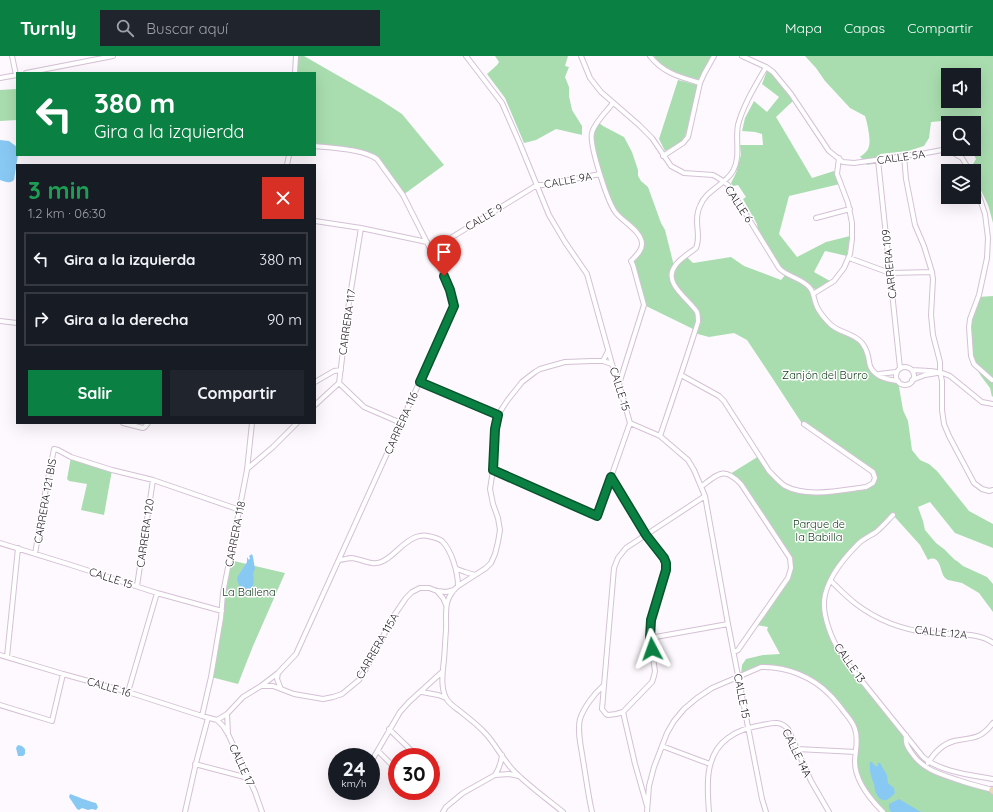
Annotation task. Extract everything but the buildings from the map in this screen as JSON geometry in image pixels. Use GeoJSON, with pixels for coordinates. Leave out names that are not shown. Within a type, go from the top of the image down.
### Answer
{"type":"FeatureCollection","features":[{"type":"Feature","properties":{"kind":"street"},"geometry":{"type":"LineString","coordinates":[[0,78],[16,75],[12,56]]}},
{"type":"Feature","properties":{"kind":"street"},"geometry":{"type":"LineString","coordinates":[[31,72],[113,56]]}},
{"type":"Feature","properties":{"kind":"street"},"geometry":{"type":"LineString","coordinates":[[295,72],[296,56]]}},
{"type":"Feature","properties":{"kind":"street","name":"CALLE 15"},"geometry":{"type":"LineString","coordinates":[[466,56],[502,103],[549,215],[587,274],[608,351],[620,384],[630,423],[660,436],[688,460],[702,486],[748,728],[766,812]]}},
{"type":"Feature","properties":{"kind":"street","name":"CALLE 6"},"geometry":{"type":"LineString","coordinates":[[581,56],[590,78],[600,92],[652,138],[671,166],[679,172],[718,177],[728,185],[782,272],[803,282],[809,287],[817,307],[832,326],[853,335],[862,343],[868,354],[871,367],[878,374]]}},
{"type":"Feature","properties":{"kind":"street"},"geometry":{"type":"LineString","coordinates":[[650,56],[655,63],[667,72],[680,78],[700,83]]}},
{"type":"Feature","properties":{"kind":"street"},"geometry":{"type":"LineString","coordinates":[[663,156],[683,143],[688,137],[700,83],[714,56]]}},
{"type":"Feature","properties":{"kind":"street"},"geometry":{"type":"LineString","coordinates":[[742,56],[766,67],[773,72],[791,94],[828,151],[839,158],[837,174],[850,209],[852,238],[848,258],[844,268],[834,281],[813,294]]}},
{"type":"Feature","properties":{"kind":"street"},"geometry":{"type":"LineString","coordinates":[[660,436],[682,375],[698,322],[697,313],[673,283],[672,270],[677,263],[696,248],[698,242],[697,220],[701,204],[710,192],[724,182],[734,171],[737,159],[737,134],[740,118],[766,67]]}},
{"type":"Feature","properties":{"kind":"street"},"geometry":{"type":"LineString","coordinates":[[613,103],[594,127],[591,138],[600,174],[612,207],[616,213],[639,234],[642,243],[640,251],[631,262],[644,305],[620,384]]}},
{"type":"Feature","properties":{"kind":"street","name":"CARRERA 116"},"geometry":{"type":"LineString","coordinates":[[217,720],[227,714],[243,697],[278,673],[296,654],[454,306],[450,290],[432,250],[426,242],[403,195],[377,158],[364,152],[316,146]]}},
{"type":"Feature","properties":{"kind":"street","name":"CALLE 5A"},"geometry":{"type":"LineString","coordinates":[[839,158],[843,162],[854,163],[926,154],[942,150],[952,152],[962,158],[966,164]]}},
{"type":"Feature","properties":{"kind":"street"},"geometry":{"type":"LineString","coordinates":[[904,156],[906,179],[914,225],[924,246],[932,272],[931,315],[933,335],[940,362],[944,424],[974,483],[982,489],[989,491],[993,490]]}},
{"type":"Feature","properties":{"kind":"street","name":"CARRERA 109"},"geometry":{"type":"LineString","coordinates":[[878,160],[900,368]]}},
{"type":"Feature","properties":{"kind":"street","name":"CALLE 9A"},"geometry":{"type":"LineString","coordinates":[[537,185],[543,186],[600,174]]}},
{"type":"Feature","properties":{"kind":"street","name":"CALLE 9"},"geometry":{"type":"LineString","coordinates":[[432,250],[537,185]]}},
{"type":"Feature","properties":{"kind":"street"},"geometry":{"type":"LineString","coordinates":[[981,202],[985,214],[988,238],[987,258],[979,295],[970,319],[969,327],[971,356],[974,364],[992,380]]}},
{"type":"Feature","properties":{"kind":"street"},"geometry":{"type":"LineString","coordinates":[[816,218],[850,209]]}},
{"type":"Feature","properties":{"kind":"street"},"geometry":{"type":"LineString","coordinates":[[316,221],[361,228],[426,242]]}},
{"type":"Feature","properties":{"kind":"street","name":"CARRERA 117"},"geometry":{"type":"LineString","coordinates":[[339,383],[361,228]]}},
{"type":"Feature","properties":{"kind":"street"},"geometry":{"type":"LineString","coordinates":[[848,258],[890,273],[932,272]]}},
{"type":"Feature","properties":{"kind":"street"},"geometry":{"type":"LineString","coordinates":[[0,321],[16,323]]}},
{"type":"Feature","properties":{"kind":"street"},"geometry":{"type":"LineString","coordinates":[[603,362],[608,351]]}},
{"type":"Feature","properties":{"kind":"street"},"geometry":{"type":"LineString","coordinates":[[563,812],[519,776],[510,767],[487,735],[476,724],[454,707],[446,698],[443,688],[442,672],[444,660],[446,605],[454,590],[475,574],[486,568],[491,563],[495,554],[500,530],[490,489],[493,470],[495,429],[498,415],[507,401],[522,382],[540,369],[565,362],[592,361],[612,364]]}},
{"type":"Feature","properties":{"kind":"street"},"geometry":{"type":"LineString","coordinates":[[878,374],[896,372],[900,368],[906,367],[912,370],[940,372],[950,376],[982,402],[993,404]]}},
{"type":"Feature","properties":{"kind":"street"},"geometry":{"type":"LineString","coordinates":[[316,381],[334,371],[341,370]]}},
{"type":"Feature","properties":{"kind":"street"},"geometry":{"type":"LineString","coordinates":[[912,370],[914,375],[912,380]]}},
{"type":"Feature","properties":{"kind":"street"},"geometry":{"type":"LineString","coordinates":[[896,372],[898,381]]}},
{"type":"Feature","properties":{"kind":"street"},"geometry":{"type":"LineString","coordinates":[[878,374],[887,380],[898,381],[905,385],[910,383],[912,380],[925,375],[940,372]]}},
{"type":"Feature","properties":{"kind":"street"},"geometry":{"type":"LineString","coordinates":[[682,375],[719,396],[724,401],[769,471],[785,486],[813,493],[866,487],[873,484],[875,478],[873,472],[804,424]]}},
{"type":"Feature","properties":{"kind":"street"},"geometry":{"type":"LineString","coordinates":[[420,382],[498,415]]}},
{"type":"Feature","properties":{"kind":"street"},"geometry":{"type":"LineString","coordinates":[[316,404],[339,383],[364,407],[401,423]]}},
{"type":"Feature","properties":{"kind":"street"},"geometry":{"type":"LineString","coordinates":[[493,470],[597,516],[630,423]]}},
{"type":"Feature","properties":{"kind":"street"},"geometry":{"type":"LineString","coordinates":[[127,424],[143,428],[146,427],[148,424]]}},
{"type":"Feature","properties":{"kind":"street","name":"CARRERA 118"},"geometry":{"type":"LineString","coordinates":[[202,716],[211,677],[222,611],[223,593],[247,470],[252,424]]}},
{"type":"Feature","properties":{"kind":"street"},"geometry":{"type":"LineString","coordinates":[[247,470],[296,424]]}},
{"type":"Feature","properties":{"kind":"street","name":"CARRERA 121 BIS"},"geometry":{"type":"LineString","coordinates":[[35,554],[54,449],[71,457],[112,470],[153,480]]}},
{"type":"Feature","properties":{"kind":"street"},"geometry":{"type":"LineString","coordinates":[[702,486],[716,475],[722,473],[730,474],[736,478],[790,558],[791,568],[788,578],[738,650],[734,652]]}},
{"type":"Feature","properties":{"kind":"street"},"geometry":{"type":"LineString","coordinates":[[611,477],[646,535],[664,558],[666,570],[651,620],[650,638],[655,670],[652,682],[623,712],[608,715],[603,712],[602,709],[603,686],[614,568],[618,558],[626,548],[646,535],[705,496]]}},
{"type":"Feature","properties":{"kind":"street"},"geometry":{"type":"LineString","coordinates":[[153,480],[240,510]]}},
{"type":"Feature","properties":{"kind":"street","name":"CARRERA 120"},"geometry":{"type":"LineString","coordinates":[[137,586],[153,480]]}},
{"type":"Feature","properties":{"kind":"street"},"geometry":{"type":"LineString","coordinates":[[831,581],[847,556],[893,515]]}},
{"type":"Feature","properties":{"kind":"street"},"geometry":{"type":"LineString","coordinates":[[339,560],[351,558],[380,563],[387,560],[405,543],[416,537],[424,535],[434,537],[441,540],[447,547],[457,569],[458,586]]}},
{"type":"Feature","properties":{"kind":"street","name":"CALLE 15"},"geometry":{"type":"LineString","coordinates":[[0,543],[157,593],[222,611]]}},
{"type":"Feature","properties":{"kind":"street"},"geometry":{"type":"LineString","coordinates":[[7,657],[18,548]]}},
{"type":"Feature","properties":{"kind":"street"},"geometry":{"type":"LineString","coordinates":[[344,551],[351,558]]}},
{"type":"Feature","properties":{"kind":"street"},"geometry":{"type":"LineString","coordinates":[[457,569],[475,574]]}},
{"type":"Feature","properties":{"kind":"street","name":"CALLE 12A"},"geometry":{"type":"LineString","coordinates":[[831,581],[857,605],[889,623],[916,631],[984,637],[993,643]]}},
{"type":"Feature","properties":{"kind":"street","name":"CALLE 13"},"geometry":{"type":"LineString","coordinates":[[831,581],[824,601],[826,619],[838,649],[918,752],[929,762],[943,768],[993,779]]}},
{"type":"Feature","properties":{"kind":"street","name":"CARRERA 115A"},"geometry":{"type":"LineString","coordinates":[[281,689],[294,694],[323,699],[342,694],[359,680],[393,617],[412,592],[420,588],[429,588],[446,592],[454,590]]}},
{"type":"Feature","properties":{"kind":"street"},"geometry":{"type":"LineString","coordinates":[[437,591],[443,598],[446,605]]}},
{"type":"Feature","properties":{"kind":"street"},"geometry":{"type":"LineString","coordinates":[[128,692],[157,593]]}},
{"type":"Feature","properties":{"kind":"street"},"geometry":{"type":"LineString","coordinates":[[650,638],[728,624]]}},
{"type":"Feature","properties":{"kind":"street","name":"CALLE 16"},"geometry":{"type":"LineString","coordinates":[[0,655],[128,692],[217,720]]}},
{"type":"Feature","properties":{"kind":"street"},"geometry":{"type":"LineString","coordinates":[[648,811],[649,786],[654,767],[666,733],[674,721],[684,709],[712,688],[761,667],[768,667],[788,670],[800,674],[822,687],[855,726],[857,736],[856,772],[860,781],[882,812]]}},
{"type":"Feature","properties":{"kind":"street"},"geometry":{"type":"LineString","coordinates":[[380,748],[400,712],[442,672]]}},
{"type":"Feature","properties":{"kind":"street"},"geometry":{"type":"LineString","coordinates":[[278,673],[281,689]]}},
{"type":"Feature","properties":{"kind":"street"},"geometry":{"type":"LineString","coordinates":[[0,705],[52,721],[63,674]]}},
{"type":"Feature","properties":{"kind":"street"},"geometry":{"type":"LineString","coordinates":[[261,686],[273,686],[281,689]]}},
{"type":"Feature","properties":{"kind":"street"},"geometry":{"type":"LineString","coordinates":[[592,812],[579,733],[580,721],[583,710],[598,690],[603,686]]}},
{"type":"Feature","properties":{"kind":"street"},"geometry":{"type":"LineString","coordinates":[[422,692],[429,692],[446,698]]}},
{"type":"Feature","properties":{"kind":"street"},"geometry":{"type":"LineString","coordinates":[[623,712],[634,764],[648,811]]}},
{"type":"Feature","properties":{"kind":"street"},"geometry":{"type":"LineString","coordinates":[[227,714],[228,734]]}},
{"type":"Feature","properties":{"kind":"street"},"geometry":{"type":"LineString","coordinates":[[185,812],[195,764],[208,718]]}},
{"type":"Feature","properties":{"kind":"street","name":"CALLE 17"},"geometry":{"type":"LineString","coordinates":[[217,720],[228,734],[255,792],[262,812]]}},
{"type":"Feature","properties":{"kind":"street","name":"CALLE 14A"},"geometry":{"type":"LineString","coordinates":[[710,764],[714,754],[728,737],[748,728],[773,722],[780,723],[788,729],[811,781],[829,812]]}},
{"type":"Feature","properties":{"kind":"street"},"geometry":{"type":"LineString","coordinates":[[926,767],[935,754],[945,745],[954,741],[975,737],[989,728],[993,723]]}},
{"type":"Feature","properties":{"kind":"street"},"geometry":{"type":"LineString","coordinates":[[389,729],[409,748]]}},
{"type":"Feature","properties":{"kind":"street","name":"CALLE 13"},"geometry":{"type":"LineString","coordinates":[[906,735],[905,741],[908,747],[926,767],[937,773],[993,790]]}},
{"type":"Feature","properties":{"kind":"street"},"geometry":{"type":"LineString","coordinates":[[662,746],[710,764],[707,791],[709,812]]}},
{"type":"Feature","properties":{"kind":"street"},"geometry":{"type":"LineString","coordinates":[[797,749],[856,752]]}},
{"type":"Feature","properties":{"kind":"street"},"geometry":{"type":"LineString","coordinates":[[380,753],[388,761]]}},
{"type":"Feature","properties":{"kind":"street"},"geometry":{"type":"LineString","coordinates":[[495,775],[502,755]]}},
{"type":"Feature","properties":{"kind":"street"},"geometry":{"type":"LineString","coordinates":[[195,764],[248,778]]}},
{"type":"Feature","properties":{"kind":"street"},"geometry":{"type":"LineString","coordinates":[[443,812],[446,807],[463,793],[495,775],[509,774],[519,776]]}},
{"type":"Feature","properties":{"kind":"green space"},"geometry":{"type":"Polygon","coordinates":[[[296,56],[304,56],[379,99],[402,114],[444,165],[403,195],[372,155],[316,146],[316,72],[295,72],[296,56]]]}},
{"type":"Feature","properties":{"kind":"green space"},"geometry":{"type":"Polygon","coordinates":[[[495,56],[568,56],[565,66],[569,67],[565,77],[569,87],[572,110],[582,126],[582,135],[556,129],[536,140],[524,143],[505,98],[487,74],[499,62],[495,56]]]}},
{"type":"Feature","properties":{"kind":"green space"},"geometry":{"type":"Polygon","coordinates":[[[654,56],[712,56],[698,80],[680,75],[662,67],[654,56]]]}},
{"type":"Feature","properties":{"kind":"green space"},"geometry":{"type":"Polygon","coordinates":[[[805,56],[993,56],[993,223],[988,205],[981,190],[981,164],[973,164],[976,159],[974,156],[981,156],[981,116],[941,116],[941,121],[931,122],[929,138],[924,146],[908,151],[880,154],[879,163],[867,165],[860,157],[867,151],[870,139],[865,116],[850,108],[825,81],[805,56]]]}},
{"type":"Feature","properties":{"kind":"green space"},"geometry":{"type":"Polygon","coordinates":[[[767,71],[771,73],[794,100],[776,117],[812,178],[834,171],[840,184],[789,196],[779,234],[797,257],[826,242],[850,236],[847,256],[825,251],[814,272],[830,281],[816,290],[804,281],[782,270],[758,231],[757,224],[743,199],[746,197],[738,185],[733,186],[731,183],[736,173],[741,155],[740,145],[763,145],[762,134],[742,131],[745,118],[754,101],[767,112],[779,97],[762,84],[767,71]]]}},
{"type":"Feature","properties":{"kind":"green space"},"geometry":{"type":"Polygon","coordinates":[[[678,80],[698,85],[688,129],[683,141],[665,151],[659,139],[678,80]]]}},
{"type":"Feature","properties":{"kind":"green space"},"geometry":{"type":"Polygon","coordinates":[[[16,89],[16,120],[0,121],[0,90],[16,89]]]}},
{"type":"Feature","properties":{"kind":"green space"},"geometry":{"type":"Polygon","coordinates":[[[598,122],[624,137],[632,152],[638,170],[638,176],[648,187],[665,230],[674,266],[686,256],[693,263],[731,257],[744,266],[781,280],[786,274],[809,287],[817,307],[832,326],[862,343],[871,367],[878,374],[898,381],[903,410],[908,421],[912,450],[920,460],[929,464],[937,471],[969,511],[993,524],[993,548],[955,533],[930,502],[918,507],[925,530],[936,543],[963,566],[987,577],[993,584],[993,612],[979,593],[962,583],[945,578],[937,560],[928,560],[920,545],[893,515],[860,543],[835,573],[824,601],[826,619],[838,649],[906,735],[905,741],[914,756],[932,771],[993,791],[993,812],[883,812],[865,789],[856,772],[855,726],[830,695],[800,674],[768,667],[741,675],[742,665],[746,659],[763,655],[780,654],[767,630],[768,627],[756,625],[788,578],[791,568],[790,558],[741,484],[730,474],[759,456],[769,471],[785,486],[813,493],[866,487],[873,483],[875,478],[873,472],[803,425],[747,340],[734,333],[709,337],[694,333],[695,330],[644,305],[631,261],[640,251],[642,243],[639,234],[615,213],[600,174],[592,132],[598,122]]]}},
{"type":"Feature","properties":{"kind":"green space"},"geometry":{"type":"Polygon","coordinates":[[[993,296],[992,397],[990,388],[972,362],[969,332],[978,297],[993,296]]]}},
{"type":"Feature","properties":{"kind":"green space"},"geometry":{"type":"Polygon","coordinates":[[[71,457],[112,470],[104,515],[81,510],[87,484],[69,481],[67,479],[71,457]]]}},
{"type":"Feature","properties":{"kind":"green space","name":"La Ballena"},"geometry":{"type":"Polygon","coordinates":[[[230,560],[285,573],[238,684],[211,677],[230,560]]]}},
{"type":"Feature","properties":{"kind":"water"},"geometry":{"type":"Polygon","coordinates":[[[0,140],[9,141],[16,146],[16,156],[18,156],[14,180],[11,182],[6,182],[0,180],[0,140]]]}},
{"type":"Feature","properties":{"kind":"water"},"geometry":{"type":"Polygon","coordinates":[[[252,554],[255,569],[253,574],[253,586],[257,589],[253,594],[241,595],[238,593],[239,585],[237,579],[247,562],[247,557],[249,560],[249,556],[252,554]]]}},
{"type":"Feature","properties":{"kind":"water"},"geometry":{"type":"Polygon","coordinates":[[[18,745],[25,749],[25,754],[23,756],[18,756],[16,748],[18,745]]]}},
{"type":"Feature","properties":{"kind":"water"},"geometry":{"type":"Polygon","coordinates":[[[870,762],[876,766],[880,763],[887,775],[888,783],[894,788],[895,793],[889,799],[881,799],[877,794],[870,773],[870,762]]]}},
{"type":"Feature","properties":{"kind":"water"},"geometry":{"type":"Polygon","coordinates":[[[70,794],[96,803],[98,807],[96,810],[82,808],[79,810],[69,797],[70,794]]]}},
{"type":"Feature","properties":{"kind":"water"},"geometry":{"type":"Polygon","coordinates":[[[899,799],[921,812],[891,812],[889,804],[899,799]]]}},
{"type":"Feature","properties":{"kind":"route"},"geometry":{"type":"LineString","coordinates":[[444,276],[450,290],[454,306],[420,382],[498,415],[495,429],[493,470],[597,516],[611,477],[646,535],[664,558],[666,563],[666,570],[651,620],[650,638],[652,649]]}},
{"type":"Feature","properties":{"kind":"park label","name":"Zanjón del Burro"},"geometry":{"type":"Point","coordinates":[825,375]}},
{"type":"Feature","properties":{"kind":"park label","name":"Parque de la Babilla"},"geometry":{"type":"Point","coordinates":[819,530]}}]}
